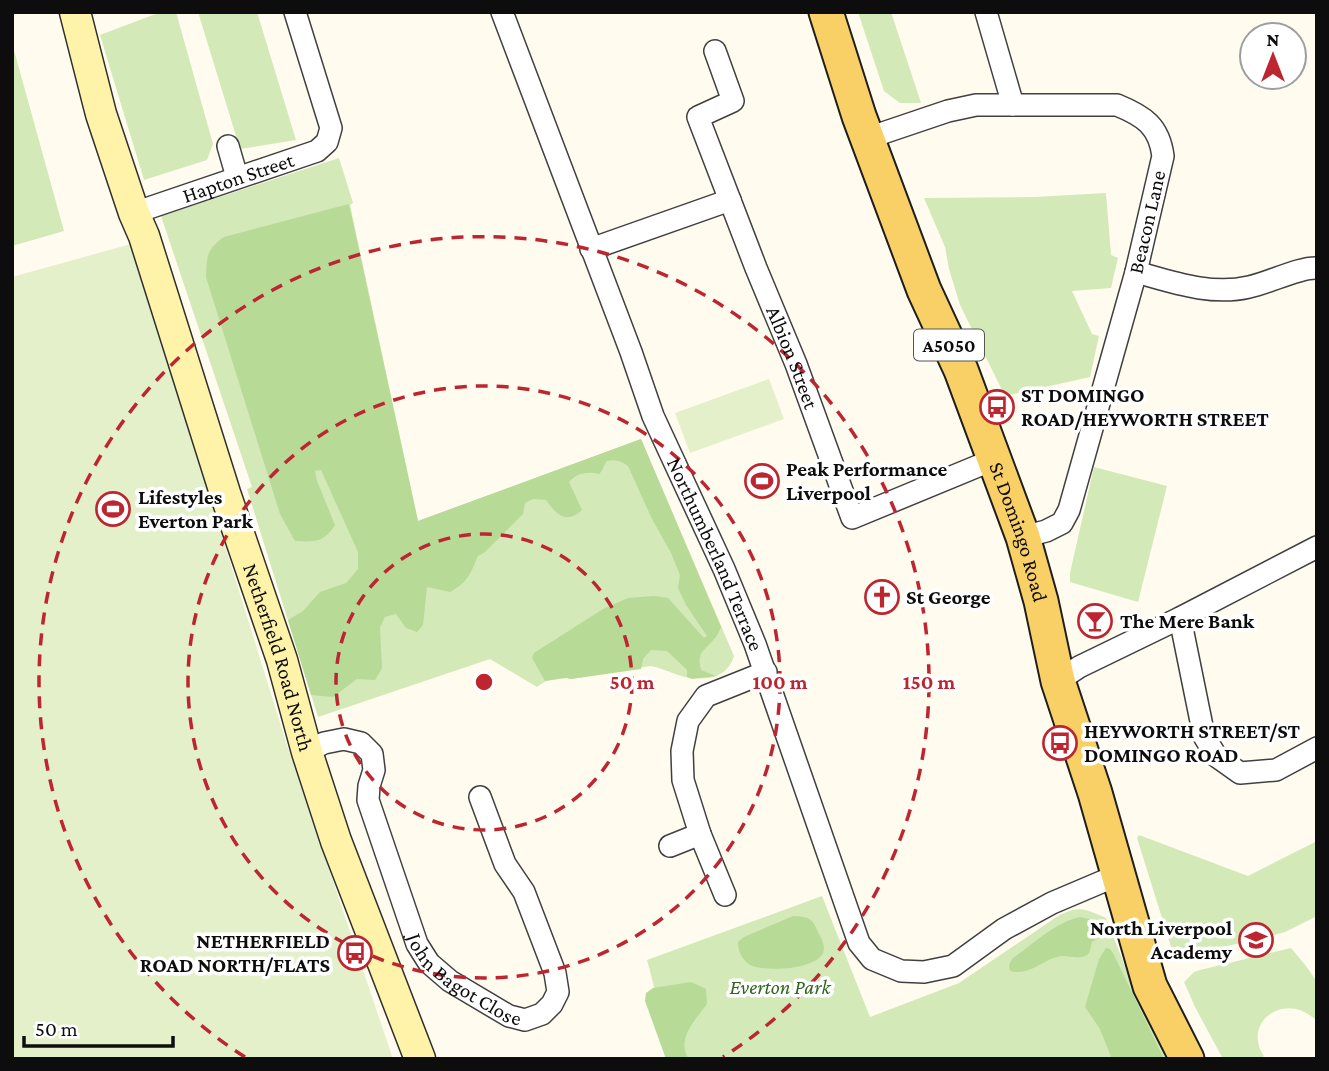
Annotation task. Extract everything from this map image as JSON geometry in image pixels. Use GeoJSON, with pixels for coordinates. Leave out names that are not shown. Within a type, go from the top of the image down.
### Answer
{"type":"FeatureCollection","features":[{"type":"Feature","properties":{"kind":"main road","name":"St Domingo Road"},"geometry":{"type":"LineString","coordinates":[[826,12],[867,138],[924,290],[961,370],[1023,537],[1041,601],[1058,681],[1095,793],[1150,986],[1187,1059]]}},
{"type":"Feature","properties":{"kind":"street","name":"Netherfield Road North"},"geometry":{"type":"LineString","coordinates":[[75,12],[100,114],[144,236],[225,493],[282,660],[307,752],[336,841],[420,1059]]}},
{"type":"Feature","properties":{"kind":"street","name":"Hapton Street"},"geometry":{"type":"LineString","coordinates":[[134,213],[317,151],[327,142],[331,128],[295,12]]}},
{"type":"Feature","properties":{"kind":"street","name":"Northumberland Terrace"},"geometry":{"type":"LineString","coordinates":[[502,12],[653,416],[724,569],[766,672],[859,943],[872,959],[901,971],[924,972],[953,966],[1016,922],[1052,903],[1118,875]]}},
{"type":"Feature","properties":{"kind":"street"},"geometry":{"type":"LineString","coordinates":[[986,12],[1013,105]]}},
{"type":"Feature","properties":{"kind":"street","name":"Albion Street"},"geometry":{"type":"LineString","coordinates":[[715,51],[733,102],[698,117],[796,365],[852,517],[995,460]]}},
{"type":"Feature","properties":{"kind":"street","name":"Beacon Lane"},"geometry":{"type":"LineString","coordinates":[[867,138],[948,111],[975,105],[1117,105],[1133,111],[1151,124],[1161,142],[1163,156],[1136,272],[1069,510],[1062,523],[1046,531],[1023,537]]}},
{"type":"Feature","properties":{"kind":"street"},"geometry":{"type":"LineString","coordinates":[[228,146],[237,177]]}},
{"type":"Feature","properties":{"kind":"street"},"geometry":{"type":"LineString","coordinates":[[592,249],[730,200]]}},
{"type":"Feature","properties":{"kind":"street"},"geometry":{"type":"LineString","coordinates":[[1136,272],[1191,287],[1220,290],[1245,288],[1307,268],[1317,268]]}},
{"type":"Feature","properties":{"kind":"street"},"geometry":{"type":"LineString","coordinates":[[1058,681],[1079,667],[1317,547]]}},
{"type":"Feature","properties":{"kind":"street"},"geometry":{"type":"LineString","coordinates":[[1180,618],[1203,736],[1216,757],[1240,773],[1276,770],[1317,748]]}},
{"type":"Feature","properties":{"kind":"street"},"geometry":{"type":"LineString","coordinates":[[725,895],[700,834],[683,780],[682,751],[688,721],[706,696],[766,672]]}},
{"type":"Feature","properties":{"kind":"street","name":"John Bagot Close"},"geometry":{"type":"LineString","coordinates":[[307,752],[324,743],[344,739],[361,743],[372,754],[374,770],[368,800],[417,944],[429,963],[460,989],[509,1016],[525,1020],[542,1014],[552,1004],[558,992],[555,973],[524,892],[505,864],[480,797]]}},
{"type":"Feature","properties":{"kind":"street"},"geometry":{"type":"LineString","coordinates":[[670,846],[700,834]]}},
{"type":"Feature","properties":{"kind":"green space"},"geometry":{"type":"Polygon","coordinates":[[[161,12],[176,12],[213,144],[207,160],[144,180],[100,35],[161,12]]]}},
{"type":"Feature","properties":{"kind":"green space"},"geometry":{"type":"Polygon","coordinates":[[[198,12],[257,12],[296,140],[240,149],[198,12]]]}},
{"type":"Feature","properties":{"kind":"green space"},"geometry":{"type":"Polygon","coordinates":[[[858,12],[891,12],[921,103],[900,103],[884,91],[858,12]]]}},
{"type":"Feature","properties":{"kind":"green space"},"geometry":{"type":"Polygon","coordinates":[[[12,43],[64,231],[12,246],[12,43]]]}},
{"type":"Feature","properties":{"kind":"green space"},"geometry":{"type":"Polygon","coordinates":[[[339,158],[353,203],[350,205],[418,521],[641,439],[734,656],[724,672],[707,678],[688,678],[650,666],[571,679],[557,678],[537,687],[490,659],[318,717],[247,489],[252,487],[161,216],[339,158]]]}},
{"type":"Feature","properties":{"kind":"green space"},"geometry":{"type":"Polygon","coordinates":[[[1106,193],[1111,255],[1118,258],[1111,288],[1072,291],[1092,334],[1099,336],[1090,377],[1005,396],[960,305],[945,247],[924,198],[1106,193]]]}},
{"type":"Feature","properties":{"kind":"green space"},"geometry":{"type":"Polygon","coordinates":[[[349,204],[418,521],[641,439],[721,627],[702,652],[700,659],[701,670],[716,676],[692,679],[687,677],[687,670],[667,651],[651,650],[643,659],[641,669],[545,681],[532,658],[534,653],[603,609],[628,598],[668,598],[704,638],[707,636],[678,588],[680,575],[671,553],[628,466],[613,460],[607,461],[599,474],[582,474],[569,482],[582,510],[566,517],[554,510],[546,500],[533,499],[525,503],[523,514],[478,556],[465,581],[450,592],[427,587],[423,625],[417,632],[406,628],[396,614],[385,617],[380,627],[382,668],[375,680],[357,679],[333,697],[311,695],[288,620],[303,611],[320,592],[346,583],[358,569],[358,552],[321,470],[315,471],[335,525],[331,531],[318,540],[295,541],[280,514],[206,277],[207,264],[211,250],[224,237],[349,204]]]}},
{"type":"Feature","properties":{"kind":"green space","name":"Lifestyles Everton Park"},"geometry":{"type":"Polygon","coordinates":[[[131,244],[286,742],[393,1059],[12,1059],[12,277],[131,244]]]}},
{"type":"Feature","properties":{"kind":"green space"},"geometry":{"type":"Polygon","coordinates":[[[769,379],[784,419],[690,453],[675,413],[769,379]]]}},
{"type":"Feature","properties":{"kind":"green space"},"geometry":{"type":"Polygon","coordinates":[[[1094,467],[1167,486],[1138,602],[1070,582],[1094,467]]]}},
{"type":"Feature","properties":{"kind":"green space"},"geometry":{"type":"Polygon","coordinates":[[[1139,835],[1248,876],[1317,841],[1317,916],[1285,932],[1260,939],[1188,954],[1172,950],[1137,838],[1139,835]]]}},
{"type":"Feature","properties":{"kind":"green space","name":"Everton Park"},"geometry":{"type":"Polygon","coordinates":[[[822,896],[870,1017],[959,983],[1058,916],[1072,910],[1082,909],[1106,918],[1132,984],[1169,1059],[673,1059],[647,960],[822,896]]]}},
{"type":"Feature","properties":{"kind":"green space"},"geometry":{"type":"Polygon","coordinates":[[[793,916],[806,918],[814,923],[824,948],[818,959],[800,966],[778,969],[757,967],[745,961],[738,942],[793,916]]]}},
{"type":"Feature","properties":{"kind":"green space"},"geometry":{"type":"Polygon","coordinates":[[[1080,917],[1101,925],[1102,929],[1100,937],[1092,942],[1087,955],[1060,956],[1023,972],[1010,971],[1012,959],[1054,928],[1080,917]]]}},
{"type":"Feature","properties":{"kind":"green space"},"geometry":{"type":"Polygon","coordinates":[[[1106,948],[1113,953],[1164,1059],[1112,1059],[1100,1029],[1085,1007],[1099,959],[1106,948]]]}},
{"type":"Feature","properties":{"kind":"green space"},"geometry":{"type":"Polygon","coordinates":[[[1291,948],[1317,982],[1317,1021],[1305,1012],[1292,1008],[1280,1009],[1262,1022],[1258,1032],[1258,1044],[1264,1056],[1260,1059],[1223,1059],[1184,982],[1200,970],[1291,948]]]}},
{"type":"Feature","properties":{"kind":"green space"},"geometry":{"type":"Polygon","coordinates":[[[691,982],[706,989],[707,1004],[686,1037],[685,1052],[689,1059],[666,1059],[645,1001],[646,993],[653,988],[691,982]]]}},
{"type":"Feature","properties":{"kind":"place","name":"ST DOMINGO ROAD/HEYWORTH STREET"},"geometry":{"type":"Point","coordinates":[997,407]}},
{"type":"Feature","properties":{"kind":"place","name":"Peak Performance Liverpool"},"geometry":{"type":"Point","coordinates":[762,481]}},
{"type":"Feature","properties":{"kind":"place","name":"Lifestyles Everton Park"},"geometry":{"type":"Point","coordinates":[113,509]}},
{"type":"Feature","properties":{"kind":"place","name":"St George"},"geometry":{"type":"Point","coordinates":[882,597]}},
{"type":"Feature","properties":{"kind":"place","name":"The Mere Bank"},"geometry":{"type":"Point","coordinates":[1095,621]}},
{"type":"Feature","properties":{"kind":"place","name":"HEYWORTH STREET/ST DOMINGO ROAD"},"geometry":{"type":"Point","coordinates":[1060,743]}},
{"type":"Feature","properties":{"kind":"place","name":"North Liverpool Academy"},"geometry":{"type":"Point","coordinates":[1256,940]}},
{"type":"Feature","properties":{"kind":"place","name":"NETHERFIELD ROAD NORTH/FLATS"},"geometry":{"type":"Point","coordinates":[355,953]}}]}
